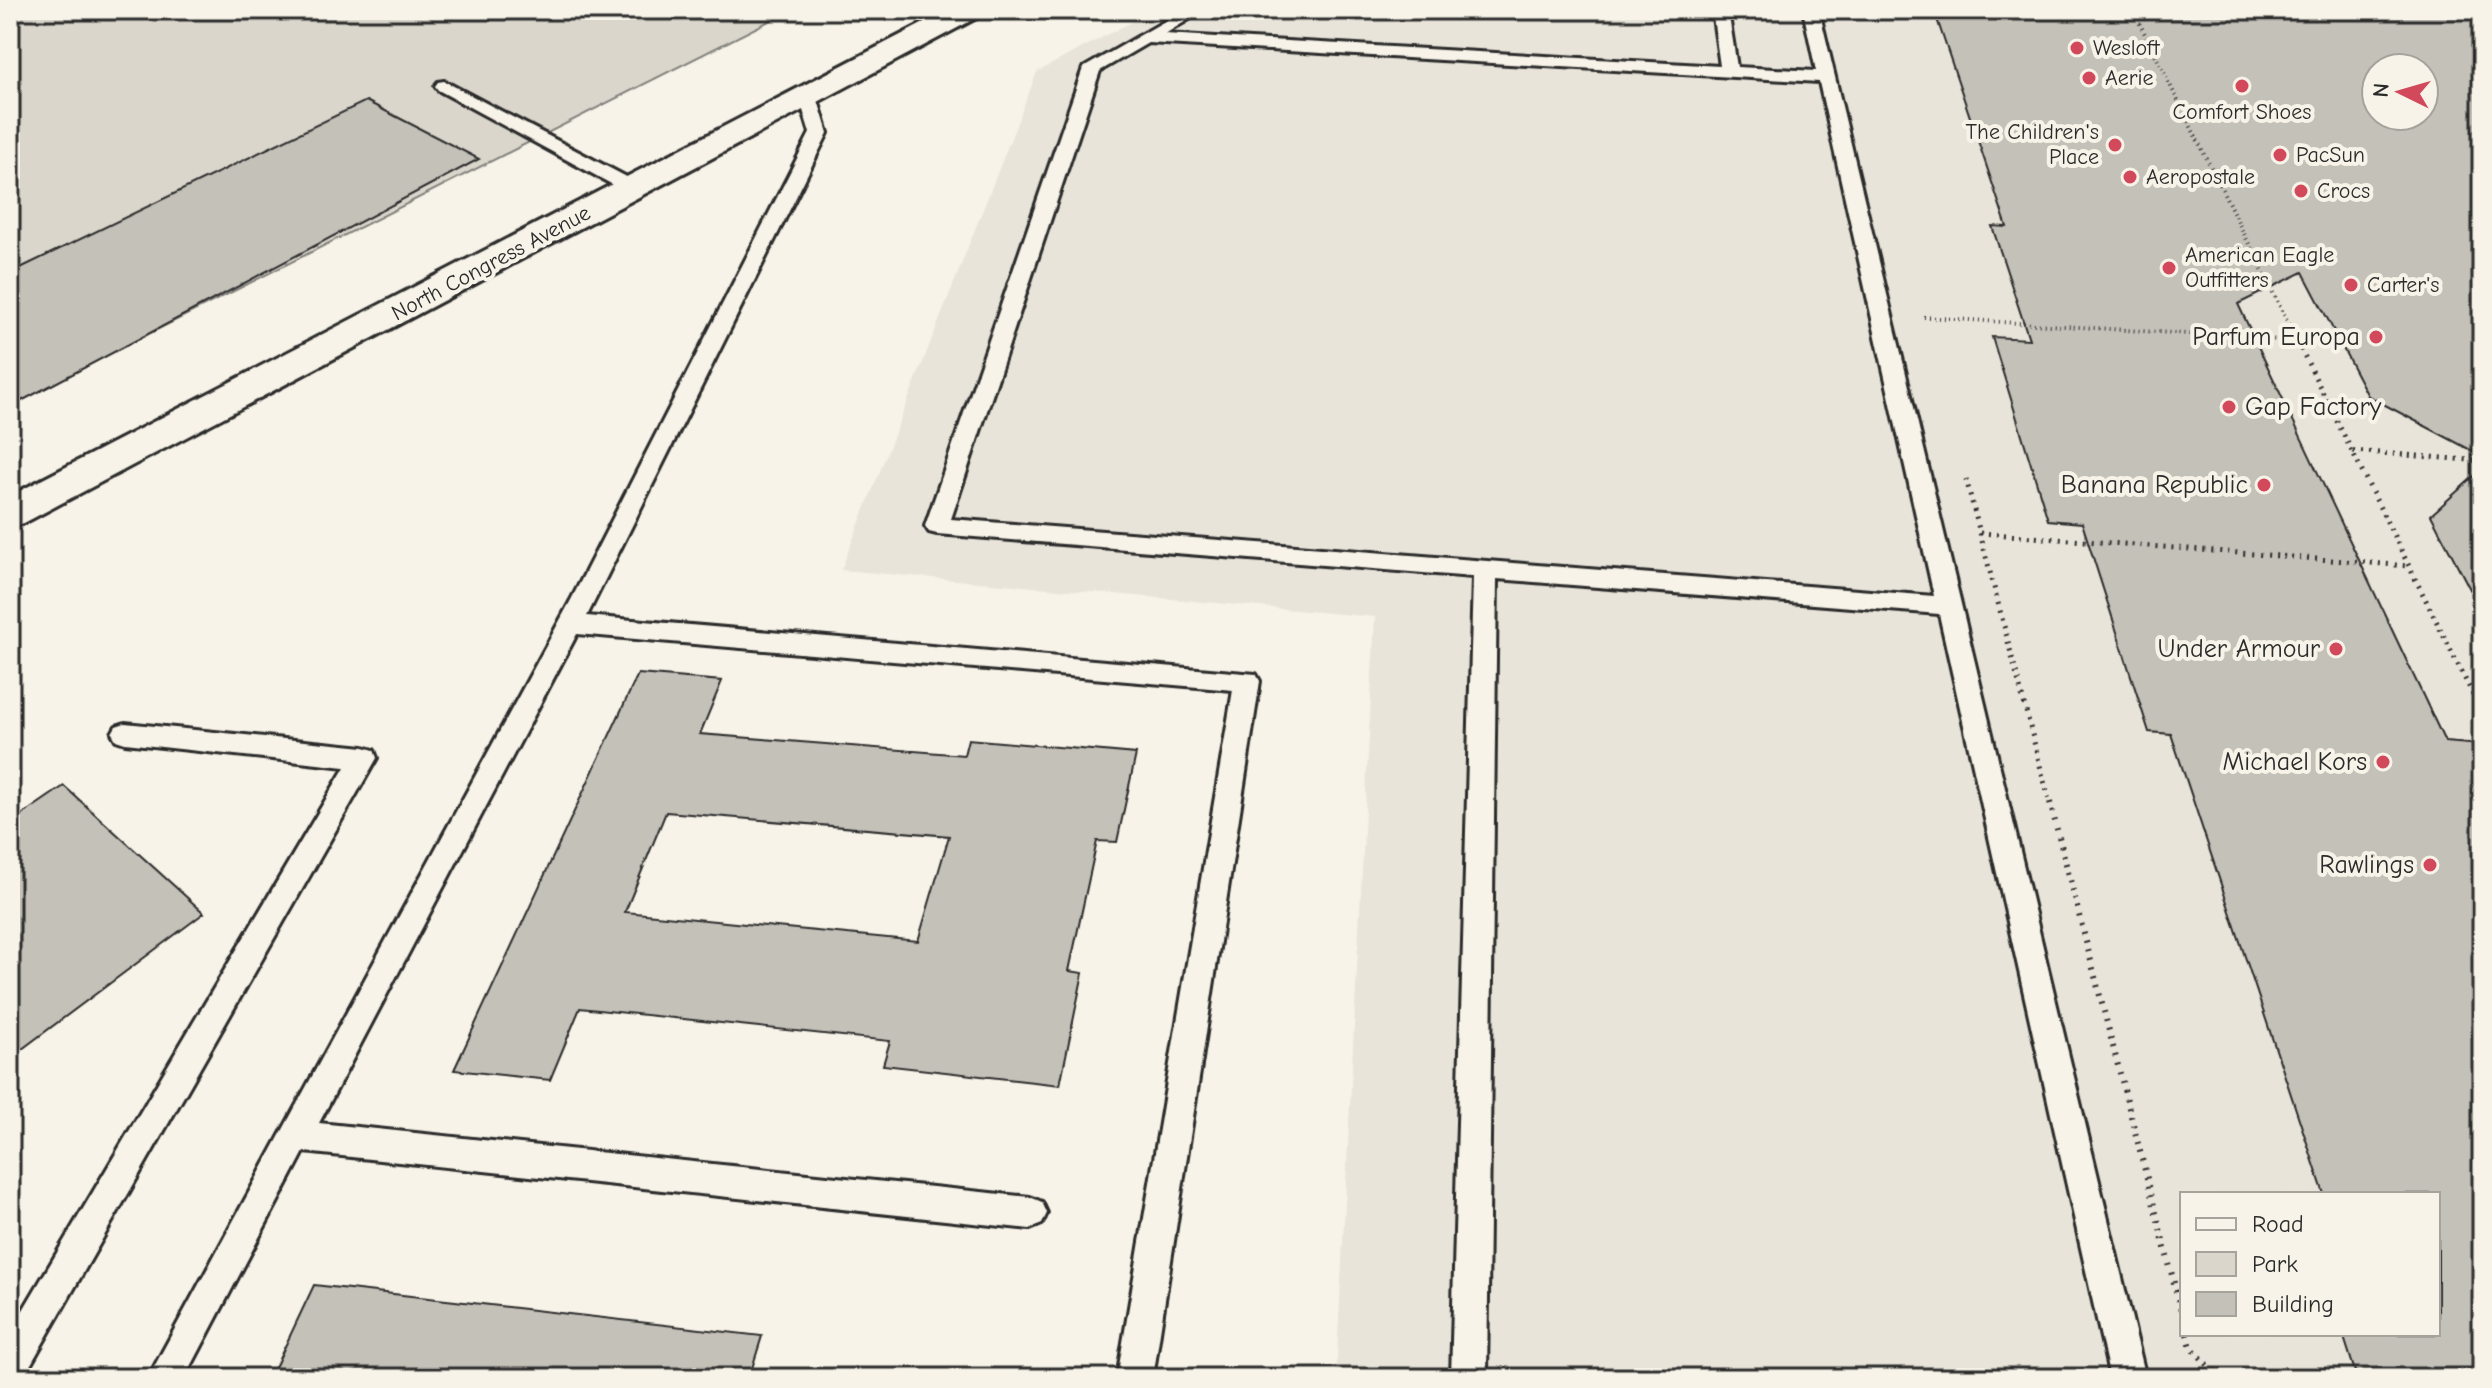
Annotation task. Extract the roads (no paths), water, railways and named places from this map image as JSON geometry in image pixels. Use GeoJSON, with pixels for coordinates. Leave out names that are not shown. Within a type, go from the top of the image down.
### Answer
{"type":"FeatureCollection","features":[{"type":"Feature","properties":{"kind":"street","name":"North Congress Avenue"},"geometry":{"type":"LineString","coordinates":[[10,513],[808,97],[958,12]]}},
{"type":"Feature","properties":{"kind":"lane"},"geometry":{"type":"LineString","coordinates":[[1196,10],[1092,68],[937,526],[1951,606]]}},
{"type":"Feature","properties":{"kind":"lane"},"geometry":{"type":"LineString","coordinates":[[1720,10],[1729,71]]}},
{"type":"Feature","properties":{"kind":"lane"},"geometry":{"type":"LineString","coordinates":[[1811,10],[2128,1378]]}},
{"type":"Feature","properties":{"kind":"lane"},"geometry":{"type":"LineString","coordinates":[[1145,38],[1827,77]]}},
{"type":"Feature","properties":{"kind":"lane"},"geometry":{"type":"LineString","coordinates":[[444,86],[633,188]]}},
{"type":"Feature","properties":{"kind":"lane"},"geometry":{"type":"LineString","coordinates":[[166,1378],[570,624],[819,133],[808,97]]}},
{"type":"Feature","properties":{"kind":"lane"},"geometry":{"type":"LineString","coordinates":[[1469,1378],[1485,567]]}},
{"type":"Feature","properties":{"kind":"lane"},"geometry":{"type":"LineString","coordinates":[[570,624],[1247,681],[1135,1378]]}},
{"type":"Feature","properties":{"kind":"lane"},"geometry":{"type":"LineString","coordinates":[[10,1366],[364,758],[125,733]]}},
{"type":"Feature","properties":{"kind":"lane"},"geometry":{"type":"LineString","coordinates":[[296,1136],[1030,1213]]}},
{"type":"Feature","properties":{"kind":"place","name":"Wesloft"},"geometry":{"type":"Point","coordinates":[2077,48]}},
{"type":"Feature","properties":{"kind":"place","name":"Aerie"},"geometry":{"type":"Point","coordinates":[2089,78]}},
{"type":"Feature","properties":{"kind":"place","name":"Comfort Shoes"},"geometry":{"type":"Point","coordinates":[2242,86]}},
{"type":"Feature","properties":{"kind":"place","name":"The Children's Place"},"geometry":{"type":"Point","coordinates":[2115,145]}},
{"type":"Feature","properties":{"kind":"place","name":"PacSun"},"geometry":{"type":"Point","coordinates":[2280,155]}},
{"type":"Feature","properties":{"kind":"place","name":"Aeropostale"},"geometry":{"type":"Point","coordinates":[2130,177]}},
{"type":"Feature","properties":{"kind":"place","name":"Crocs"},"geometry":{"type":"Point","coordinates":[2301,191]}},
{"type":"Feature","properties":{"kind":"place","name":"American Eagle Outfitters"},"geometry":{"type":"Point","coordinates":[2169,268]}},
{"type":"Feature","properties":{"kind":"place","name":"Carter's"},"geometry":{"type":"Point","coordinates":[2351,285]}},
{"type":"Feature","properties":{"kind":"place","name":"Parfum Europa"},"geometry":{"type":"Point","coordinates":[2376,337]}},
{"type":"Feature","properties":{"kind":"place","name":"Gap Factory"},"geometry":{"type":"Point","coordinates":[2229,407]}},
{"type":"Feature","properties":{"kind":"place","name":"Banana Republic"},"geometry":{"type":"Point","coordinates":[2264,485]}},
{"type":"Feature","properties":{"kind":"place","name":"Under Armour"},"geometry":{"type":"Point","coordinates":[2336,649]}},
{"type":"Feature","properties":{"kind":"place","name":"Michael Kors"},"geometry":{"type":"Point","coordinates":[2383,762]}},
{"type":"Feature","properties":{"kind":"place","name":"Rawlings"},"geometry":{"type":"Point","coordinates":[2430,865]}}]}
